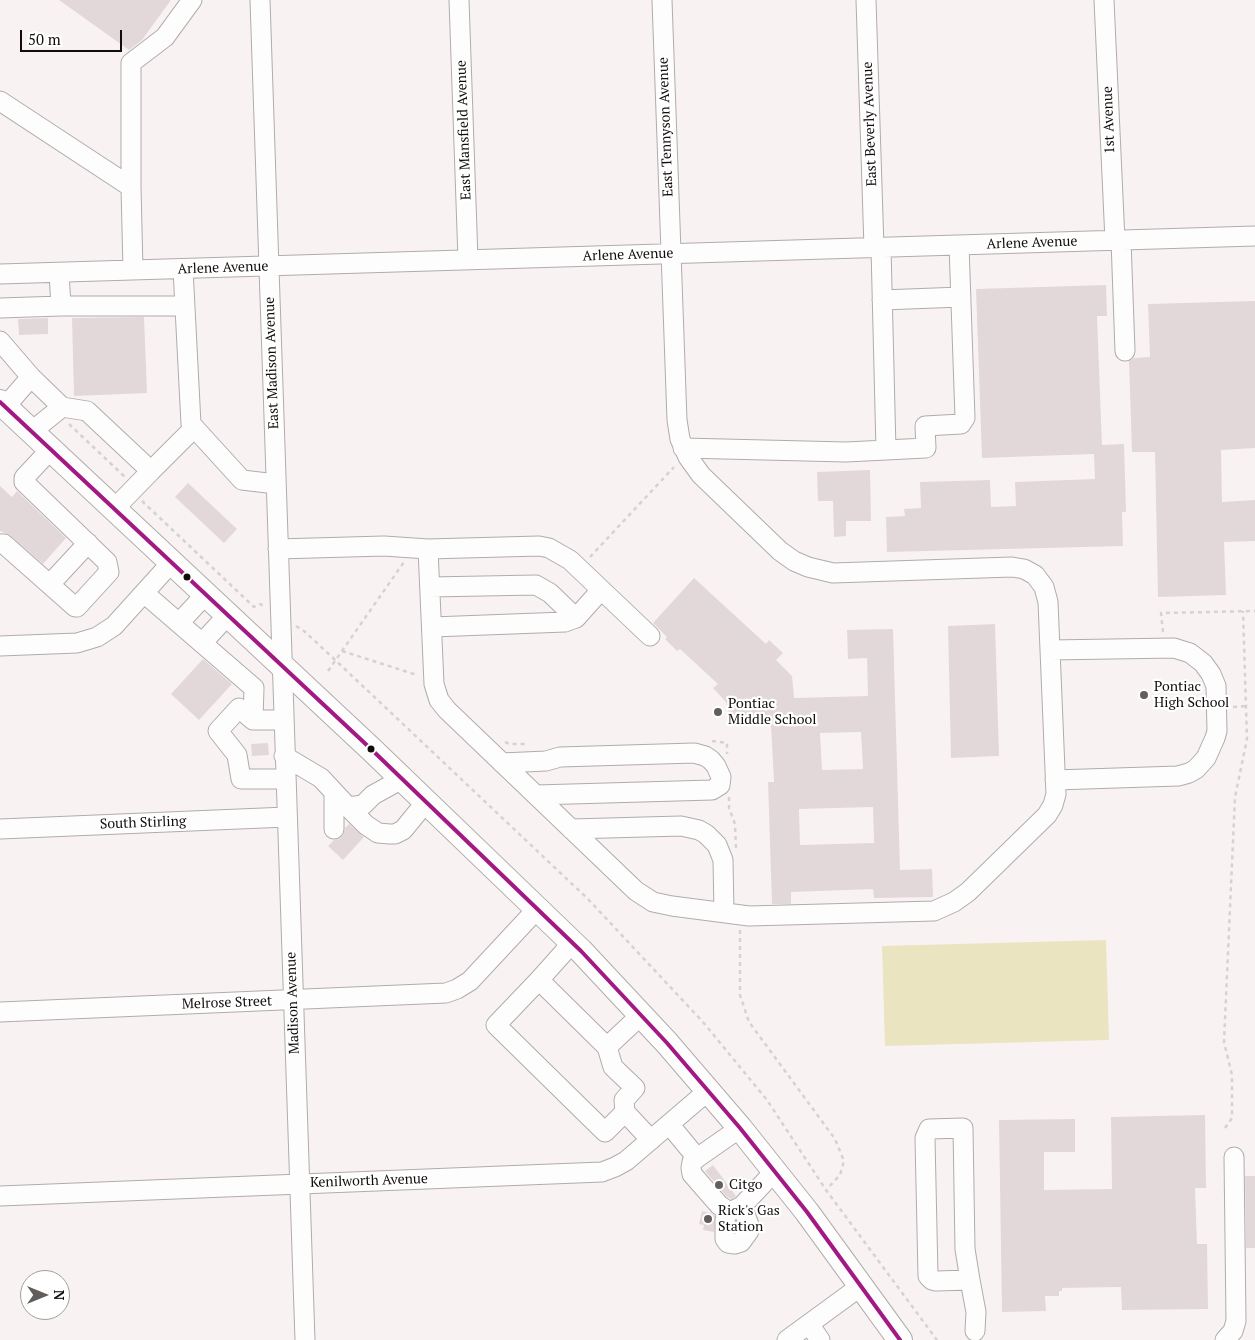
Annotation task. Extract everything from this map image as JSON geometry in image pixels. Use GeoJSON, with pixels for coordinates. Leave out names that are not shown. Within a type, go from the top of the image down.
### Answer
{"type":"FeatureCollection","features":[{"type":"Feature","properties":{"kind":"main road"},"geometry":{"type":"LineString","coordinates":[[2,405],[402,779],[573,942],[709,1090],[775,1171],[900,1340]]}},
{"type":"Feature","properties":{"kind":"street"},"geometry":{"type":"LineString","coordinates":[[133,270],[131,63],[165,37],[192,0]]}},
{"type":"Feature","properties":{"kind":"street","name":"East Madison Avenue"},"geometry":{"type":"LineString","coordinates":[[260,0],[281,666]]}},
{"type":"Feature","properties":{"kind":"street","name":"East Mansfield Avenue"},"geometry":{"type":"LineString","coordinates":[[459,0],[468,260]]}},
{"type":"Feature","properties":{"kind":"street","name":"East Tennyson Avenue"},"geometry":{"type":"LineString","coordinates":[[421,549],[430,587],[434,684],[440,700],[447,710],[636,892],[662,905],[733,914],[925,912],[944,907],[968,892],[1047,816],[1055,800],[1047,594],[1040,581],[1030,572],[1012,567],[833,573],[808,567],[794,561],[780,551],[700,476],[683,448],[677,420],[662,0]]}},
{"type":"Feature","properties":{"kind":"street","name":"East Beverly Avenue"},"geometry":{"type":"LineString","coordinates":[[866,0],[882,300],[886,450]]}},
{"type":"Feature","properties":{"kind":"street","name":"1st Avenue"},"geometry":{"type":"LineString","coordinates":[[1104,0],[1125,351]]}},
{"type":"Feature","properties":{"kind":"street"},"geometry":{"type":"LineString","coordinates":[[0,101],[131,187]]}},
{"type":"Feature","properties":{"kind":"street","name":"Arlene Avenue"},"geometry":{"type":"LineString","coordinates":[[0,274],[1255,236]]}},
{"type":"Feature","properties":{"kind":"street"},"geometry":{"type":"LineString","coordinates":[[683,448],[846,452],[926,448],[925,426],[958,425],[964,421],[959,245]]}},
{"type":"Feature","properties":{"kind":"street"},"geometry":{"type":"LineString","coordinates":[[182,269],[191,424],[242,480],[276,484]]}},
{"type":"Feature","properties":{"kind":"street"},"geometry":{"type":"LineString","coordinates":[[59,273],[61,306]]}},
{"type":"Feature","properties":{"kind":"street"},"geometry":{"type":"LineString","coordinates":[[882,300],[961,297]]}},
{"type":"Feature","properties":{"kind":"street"},"geometry":{"type":"LineString","coordinates":[[0,308],[184,306]]}},
{"type":"Feature","properties":{"kind":"street"},"geometry":{"type":"LineString","coordinates":[[0,342],[31,377],[62,407],[87,411],[150,471]]}},
{"type":"Feature","properties":{"kind":"street"},"geometry":{"type":"LineString","coordinates":[[2,405],[31,377]]}},
{"type":"Feature","properties":{"kind":"street"},"geometry":{"type":"LineString","coordinates":[[31,432],[62,407]]}},
{"type":"Feature","properties":{"kind":"street"},"geometry":{"type":"LineString","coordinates":[[114,509],[194,428]]}},
{"type":"Feature","properties":{"kind":"street"},"geometry":{"type":"LineString","coordinates":[[0,544],[4,544],[74,607],[78,607],[109,572],[107,562],[24,482],[24,478],[50,450]]}},
{"type":"Feature","properties":{"kind":"street"},"geometry":{"type":"LineString","coordinates":[[50,584],[88,544]]}},
{"type":"Feature","properties":{"kind":"street"},"geometry":{"type":"LineString","coordinates":[[278,550],[384,546],[421,549],[539,546],[550,548],[570,560],[650,636]]}},
{"type":"Feature","properties":{"kind":"street"},"geometry":{"type":"LineString","coordinates":[[0,646],[77,643],[91,640],[104,634],[114,626],[171,563]]}},
{"type":"Feature","properties":{"kind":"street"},"geometry":{"type":"LineString","coordinates":[[430,587],[536,585],[550,593],[576,618]]}},
{"type":"Feature","properties":{"kind":"street"},"geometry":{"type":"LineString","coordinates":[[432,627],[565,622],[576,618],[601,590]]}},
{"type":"Feature","properties":{"kind":"street"},"geometry":{"type":"LineString","coordinates":[[144,593],[254,688],[253,720]]}},
{"type":"Feature","properties":{"kind":"street"},"geometry":{"type":"LineString","coordinates":[[179,623],[205,595]]}},
{"type":"Feature","properties":{"kind":"street"},"geometry":{"type":"LineString","coordinates":[[202,643],[227,616]]}},
{"type":"Feature","properties":{"kind":"street"},"geometry":{"type":"LineString","coordinates":[[1050,650],[1174,648],[1190,653],[1203,663],[1211,674],[1216,686],[1217,731],[1206,758],[1196,769],[1178,776],[1055,780]]}},
{"type":"Feature","properties":{"kind":"street","name":"Madison Avenue"},"geometry":{"type":"LineString","coordinates":[[281,666],[305,1340]]}},
{"type":"Feature","properties":{"kind":"street"},"geometry":{"type":"LineString","coordinates":[[283,720],[253,720],[240,708],[218,731],[237,755],[242,779],[285,779]]}},
{"type":"Feature","properties":{"kind":"street"},"geometry":{"type":"LineString","coordinates":[[502,763],[546,761],[560,757],[694,753],[705,756],[710,760],[716,766],[720,777],[720,785],[712,790],[536,795]]}},
{"type":"Feature","properties":{"kind":"street"},"geometry":{"type":"LineString","coordinates":[[284,756],[321,778],[366,825],[378,832],[395,834],[402,830],[426,802]]}},
{"type":"Feature","properties":{"kind":"street"},"geometry":{"type":"LineString","coordinates":[[348,807],[363,805],[373,795],[402,779]]}},
{"type":"Feature","properties":{"kind":"street"},"geometry":{"type":"LineString","coordinates":[[334,792],[334,829]]}},
{"type":"Feature","properties":{"kind":"street","name":"South Stirling"},"geometry":{"type":"LineString","coordinates":[[0,828],[287,817]]}},
{"type":"Feature","properties":{"kind":"street"},"geometry":{"type":"LineString","coordinates":[[571,829],[681,826],[699,830],[712,839],[720,851],[733,914]]}},
{"type":"Feature","properties":{"kind":"street","name":"Melrose Street"},"geometry":{"type":"LineString","coordinates":[[0,1012],[434,995],[452,992],[470,981],[538,908]]}},
{"type":"Feature","properties":{"kind":"street"},"geometry":{"type":"LineString","coordinates":[[573,942],[496,1024],[605,1132],[625,1112]]}},
{"type":"Feature","properties":{"kind":"street"},"geometry":{"type":"LineString","coordinates":[[539,980],[607,1048],[613,1066],[635,1088],[624,1100],[625,1112],[651,1140]]}},
{"type":"Feature","properties":{"kind":"street"},"geometry":{"type":"LineString","coordinates":[[607,1048],[641,1015]]}},
{"type":"Feature","properties":{"kind":"street","name":"Kenilworth Avenue"},"geometry":{"type":"LineString","coordinates":[[0,1196],[602,1172],[623,1163],[709,1090]]}},
{"type":"Feature","properties":{"kind":"street"},"geometry":{"type":"LineString","coordinates":[[670,1124],[697,1158]]}},
{"type":"Feature","properties":{"kind":"street"},"geometry":{"type":"LineString","coordinates":[[740,1128],[692,1162],[692,1174],[719,1205],[735,1208],[775,1171]]}},
{"type":"Feature","properties":{"kind":"street"},"geometry":{"type":"LineString","coordinates":[[970,1280],[936,1281],[928,1276],[925,1138],[929,1129],[963,1128],[965,1249],[979,1335]]}},
{"type":"Feature","properties":{"kind":"street"},"geometry":{"type":"LineString","coordinates":[[1225,1340],[1233,1330],[1236,1321],[1234,1157]]}},
{"type":"Feature","properties":{"kind":"street"},"geometry":{"type":"LineString","coordinates":[[786,1340],[861,1286]]}},
{"type":"Feature","properties":{"kind":"street"},"geometry":{"type":"LineString","coordinates":[[808,1324],[820,1340]]}},
{"type":"Feature","properties":{"kind":"path"},"geometry":{"type":"LineString","coordinates":[[586,561],[674,467]]}},
{"type":"Feature","properties":{"kind":"path"},"geometry":{"type":"LineString","coordinates":[[328,671],[421,549]]}},
{"type":"Feature","properties":{"kind":"path"},"geometry":{"type":"LineString","coordinates":[[1225,1128],[1232,1118],[1232,1075],[1224,1042],[1235,797],[1247,739],[1243,611]]}},
{"type":"Feature","properties":{"kind":"path"},"geometry":{"type":"LineString","coordinates":[[1164,636],[1162,613],[1255,611]]}},
{"type":"Feature","properties":{"kind":"path"},"geometry":{"type":"LineString","coordinates":[[304,631],[587,898],[703,1022],[767,1100],[826,1190],[936,1340]]}},
{"type":"Feature","properties":{"kind":"path"},"geometry":{"type":"LineString","coordinates":[[733,914],[740,995],[749,1022],[835,1138],[844,1161],[840,1175],[826,1190]]}},
{"type":"Feature","properties":{"kind":"shaded area"},"geometry":{"type":"Polygon","coordinates":[[[1106,940],[1109,1040],[885,1046],[882,946],[1106,940]]]}},
{"type":"Feature","properties":{"kind":"building"},"geometry":{"type":"Polygon","coordinates":[[[59,0],[171,0],[142,40],[129,50],[59,0]]]}},
{"type":"Feature","properties":{"kind":"building"},"geometry":{"type":"Polygon","coordinates":[[[1106,285],[1107,316],[1097,316],[1102,445],[1124,444],[1126,512],[1122,512],[1123,546],[887,552],[886,517],[905,516],[904,509],[921,508],[920,482],[990,480],[991,507],[1016,506],[1015,482],[1095,479],[1094,454],[982,458],[976,289],[1106,285]]]}},
{"type":"Feature","properties":{"kind":"building"},"geometry":{"type":"Polygon","coordinates":[[[1255,301],[1255,448],[1221,450],[1222,502],[1255,500],[1255,541],[1224,542],[1226,595],[1158,597],[1155,452],[1132,452],[1129,361],[1134,358],[1150,357],[1148,304],[1255,301]]]}},
{"type":"Feature","properties":{"kind":"building"},"geometry":{"type":"Polygon","coordinates":[[[144,317],[147,393],[74,396],[72,318],[144,317]]]}},
{"type":"Feature","properties":{"kind":"building"},"geometry":{"type":"Polygon","coordinates":[[[48,318],[48,334],[19,335],[18,319],[48,318]]]}},
{"type":"Feature","properties":{"kind":"building"},"geometry":{"type":"Polygon","coordinates":[[[870,470],[871,521],[846,521],[846,536],[834,537],[833,501],[818,501],[817,472],[870,470]]]}},
{"type":"Feature","properties":{"kind":"building"},"geometry":{"type":"Polygon","coordinates":[[[188,483],[237,529],[224,543],[175,497],[188,483]]]}},
{"type":"Feature","properties":{"kind":"building"},"geometry":{"type":"Polygon","coordinates":[[[0,486],[12,497],[17,491],[66,538],[43,564],[11,536],[0,531],[0,486]]]}},
{"type":"Feature","properties":{"kind":"building"},"geometry":{"type":"Polygon","coordinates":[[[694,578],[766,644],[769,640],[783,653],[776,660],[792,676],[794,698],[868,696],[867,658],[848,659],[847,630],[893,629],[900,870],[932,869],[933,897],[874,898],[873,889],[791,892],[791,904],[772,904],[768,782],[774,782],[771,725],[730,726],[726,702],[713,688],[718,684],[680,649],[677,651],[665,639],[667,637],[653,623],[694,578]],[[861,732],[820,733],[822,770],[863,769],[861,732]],[[873,807],[799,809],[800,845],[874,843],[873,807]]]}},
{"type":"Feature","properties":{"kind":"building"},"geometry":{"type":"Polygon","coordinates":[[[995,624],[999,756],[951,758],[948,626],[995,624]]]}},
{"type":"Feature","properties":{"kind":"building"},"geometry":{"type":"Polygon","coordinates":[[[203,659],[232,684],[199,720],[171,694],[203,659]]]}},
{"type":"Feature","properties":{"kind":"building"},"geometry":{"type":"Polygon","coordinates":[[[268,743],[269,755],[252,756],[251,744],[268,743]]]}},
{"type":"Feature","properties":{"kind":"building"},"geometry":{"type":"Polygon","coordinates":[[[349,824],[364,837],[343,860],[328,846],[343,835],[345,828],[349,824]]]}},
{"type":"Feature","properties":{"kind":"building"},"geometry":{"type":"Polygon","coordinates":[[[1205,1115],[1206,1188],[1195,1188],[1197,1244],[1207,1244],[1208,1309],[1122,1310],[1121,1287],[1062,1288],[1062,1291],[1059,1291],[1059,1296],[1045,1296],[1046,1311],[1002,1312],[999,1120],[1075,1119],[1075,1152],[1044,1152],[1044,1190],[1112,1189],[1111,1117],[1205,1115]]]}},
{"type":"Feature","properties":{"kind":"building"},"geometry":{"type":"Polygon","coordinates":[[[713,1165],[735,1197],[731,1199],[726,1196],[705,1171],[713,1165]]]}},
{"type":"Feature","properties":{"kind":"building"},"geometry":{"type":"Polygon","coordinates":[[[1245,1176],[1255,1176],[1255,1248],[1246,1248],[1245,1176]]]}},
{"type":"Feature","properties":{"kind":"building","name":"Rick's Gas Station"},"geometry":{"type":"Polygon","coordinates":[[[702,1211],[715,1216],[714,1232],[703,1230],[704,1225],[699,1224],[702,1211]]]}},
{"type":"Feature","properties":{"kind":"transit line"},"geometry":{"type":"LineString","coordinates":[[0,402],[371,749],[581,951],[667,1043],[740,1128],[807,1212],[900,1340]]}},
{"type":"Feature","properties":{"kind":"place","name":"Pontiac High School"},"geometry":{"type":"Point","coordinates":[1144,695]}},
{"type":"Feature","properties":{"kind":"place","name":"Pontiac Middle School"},"geometry":{"type":"Point","coordinates":[718,712]}},
{"type":"Feature","properties":{"kind":"place","name":"Citgo"},"geometry":{"type":"Point","coordinates":[719,1185]}},
{"type":"Feature","properties":{"kind":"place","name":"Rick's Gas Station"},"geometry":{"type":"Point","coordinates":[708,1219]}}]}
